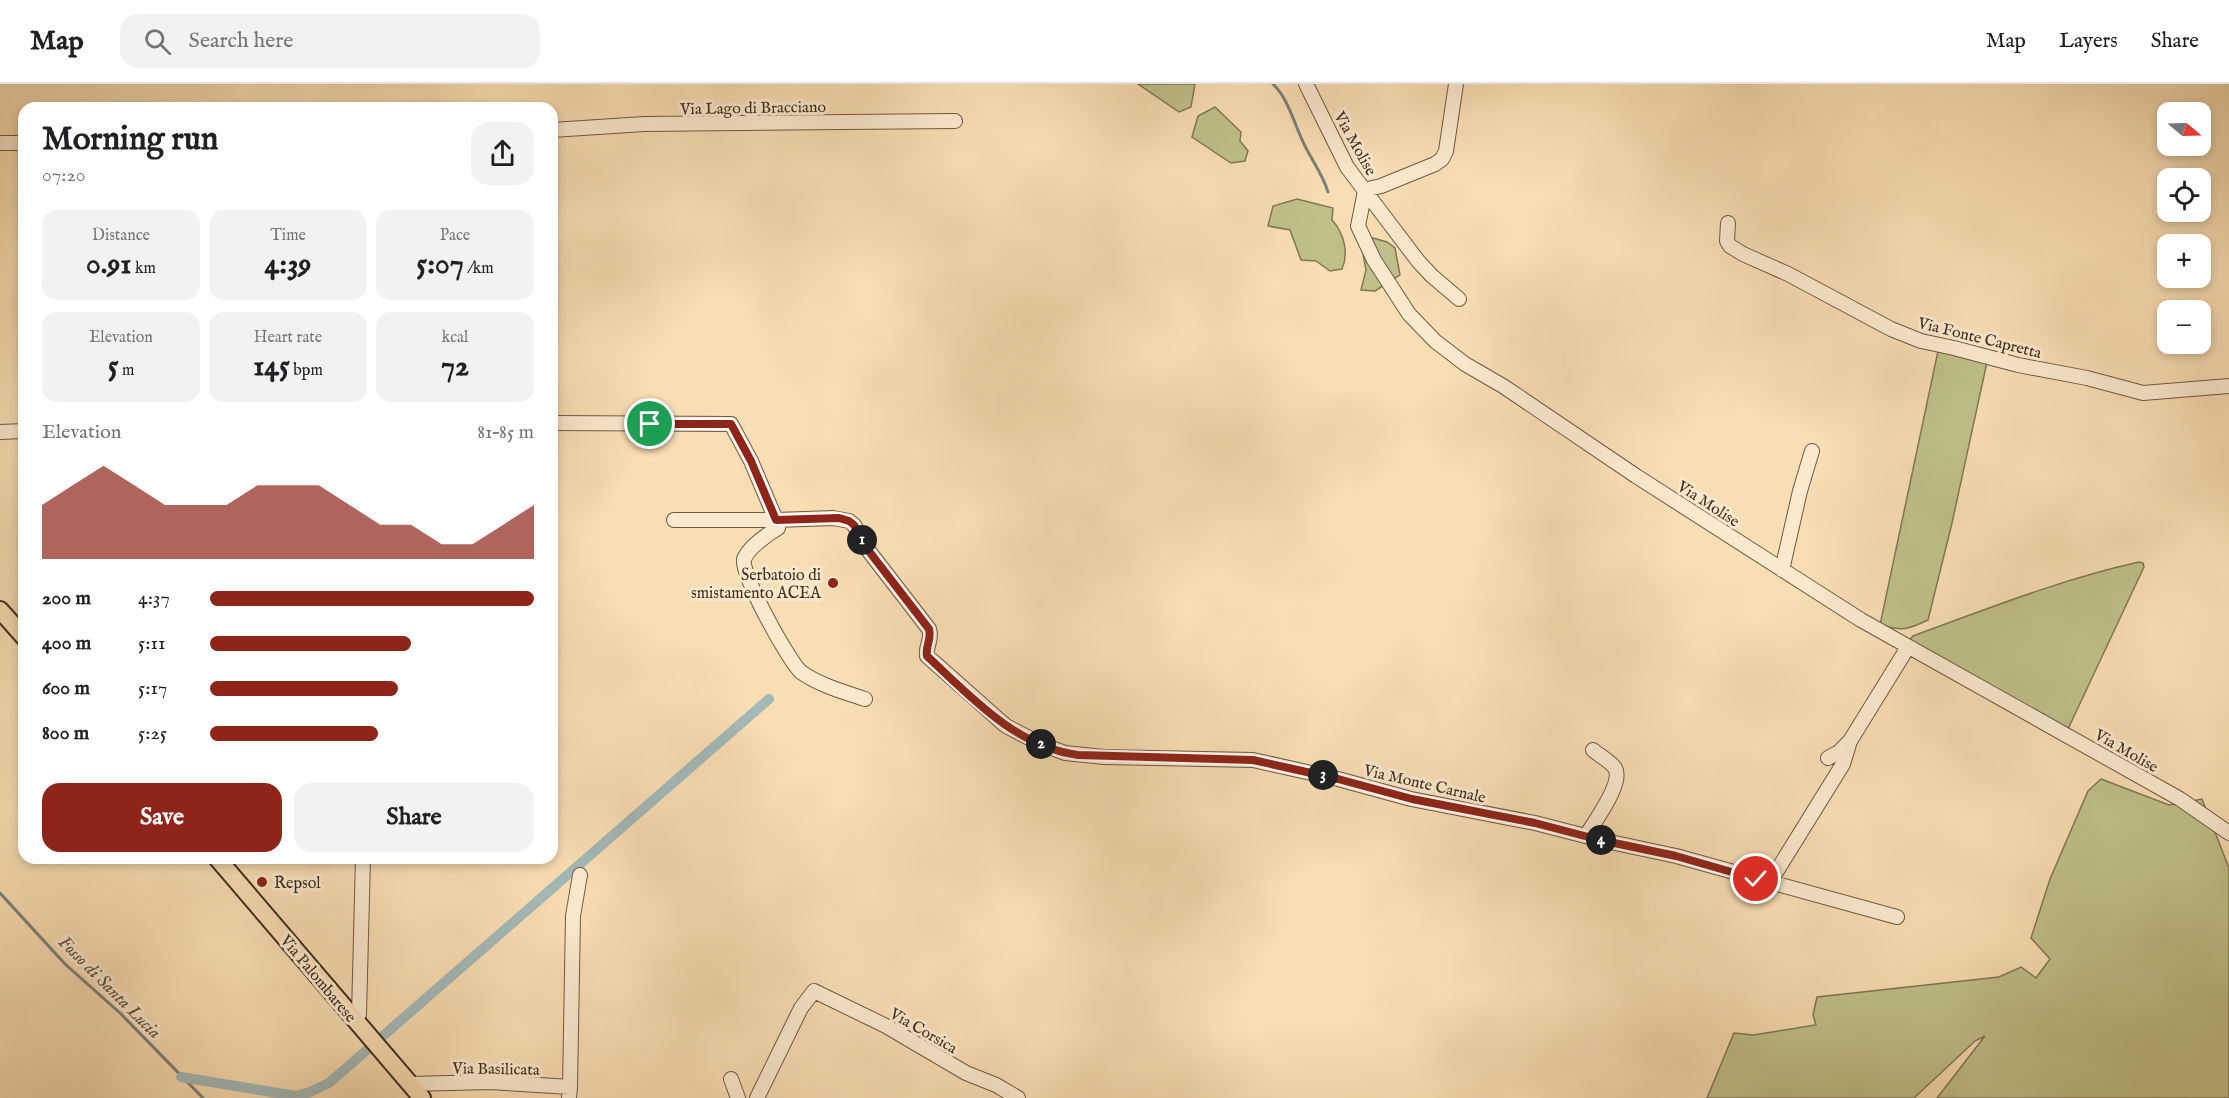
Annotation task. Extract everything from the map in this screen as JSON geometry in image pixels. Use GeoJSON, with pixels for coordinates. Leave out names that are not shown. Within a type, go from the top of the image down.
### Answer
{"type":"FeatureCollection","features":[{"type":"Feature","properties":{"kind":"main road"},"geometry":{"type":"LineString","coordinates":[[0,610],[18,630]]}},
{"type":"Feature","properties":{"kind":"main road","name":"Via Palombarese"},"geometry":{"type":"LineString","coordinates":[[222,864],[422,1098]]}},
{"type":"Feature","properties":{"kind":"street","name":"Via Molise"},"geometry":{"type":"LineString","coordinates":[[1306,84],[1347,167],[1365,191],[1358,226],[1369,250],[1409,314],[1465,364],[1503,386],[1782,570],[1908,647],[2180,800],[2229,833]]}},
{"type":"Feature","properties":{"kind":"street"},"geometry":{"type":"LineString","coordinates":[[1456,84],[1448,146],[1442,159],[1435,164],[1365,191],[1418,261],[1459,299]]}},
{"type":"Feature","properties":{"kind":"street","name":"Via Lago di Bracciano"},"geometry":{"type":"LineString","coordinates":[[558,130],[644,124],[955,121]]}},
{"type":"Feature","properties":{"kind":"street"},"geometry":{"type":"LineString","coordinates":[[0,143],[18,142]]}},
{"type":"Feature","properties":{"kind":"street","name":"Via Fonte Capretta"},"geometry":{"type":"LineString","coordinates":[[1728,223],[1727,242],[1734,248],[1772,269],[1788,274],[1859,313],[1921,342],[1945,345],[2018,365],[2087,378],[2144,393],[2229,386]]}},
{"type":"Feature","properties":{"kind":"street"},"geometry":{"type":"LineString","coordinates":[[558,423],[723,422],[731,424],[777,524]]}},
{"type":"Feature","properties":{"kind":"street"},"geometry":{"type":"LineString","coordinates":[[0,432],[18,431]]}},
{"type":"Feature","properties":{"kind":"street"},"geometry":{"type":"LineString","coordinates":[[1782,570],[1800,491],[1812,451]]}},
{"type":"Feature","properties":{"kind":"street","name":"Via Monte Carnale"},"geometry":{"type":"LineString","coordinates":[[777,524],[839,518],[851,522],[868,550],[929,629],[931,637],[926,650],[927,656],[1006,726],[1056,750],[1087,756],[1253,760],[1412,799],[1535,823],[1676,856],[1897,917]]}},
{"type":"Feature","properties":{"kind":"street"},"geometry":{"type":"LineString","coordinates":[[674,520],[777,524]]}},
{"type":"Feature","properties":{"kind":"street"},"geometry":{"type":"LineString","coordinates":[[777,524],[744,559],[744,568],[784,651],[798,669],[814,680],[865,699]]}},
{"type":"Feature","properties":{"kind":"street"},"geometry":{"type":"LineString","coordinates":[[1828,758],[1839,752],[1850,741],[1908,647]]}},
{"type":"Feature","properties":{"kind":"street"},"geometry":{"type":"LineString","coordinates":[[1770,882],[1843,764],[1850,741]]}},
{"type":"Feature","properties":{"kind":"street"},"geometry":{"type":"LineString","coordinates":[[1586,836],[1618,778],[1614,767],[1593,750]]}},
{"type":"Feature","properties":{"kind":"street"},"geometry":{"type":"LineString","coordinates":[[359,1025],[363,864]]}},
{"type":"Feature","properties":{"kind":"street"},"geometry":{"type":"LineString","coordinates":[[569,1092],[573,915],[580,875]]}},
{"type":"Feature","properties":{"kind":"street","name":"Via Corsica"},"geometry":{"type":"LineString","coordinates":[[757,1098],[803,1004],[814,991],[886,1026],[958,1069],[1001,1087],[1018,1098]]}},
{"type":"Feature","properties":{"kind":"street"},"geometry":{"type":"LineString","coordinates":[[731,1079],[738,1098]]}},
{"type":"Feature","properties":{"kind":"street","name":"Via Basilicata"},"geometry":{"type":"LineString","coordinates":[[410,1084],[479,1082],[569,1092]]}},
{"type":"Feature","properties":{"kind":"green space"},"geometry":{"type":"Polygon","coordinates":[[[1138,84],[1195,84],[1191,107],[1179,112],[1138,84]]]}},
{"type":"Feature","properties":{"kind":"green space"},"geometry":{"type":"Polygon","coordinates":[[[1215,107],[1241,132],[1240,141],[1248,151],[1245,161],[1231,163],[1192,137],[1198,116],[1215,107]]]}},
{"type":"Feature","properties":{"kind":"green space"},"geometry":{"type":"Polygon","coordinates":[[[1297,199],[1333,208],[1332,220],[1340,231],[1344,243],[1345,256],[1342,269],[1330,271],[1316,261],[1301,260],[1290,230],[1268,226],[1273,206],[1297,199]]]}},
{"type":"Feature","properties":{"kind":"green space"},"geometry":{"type":"Polygon","coordinates":[[[1373,238],[1387,242],[1395,248],[1400,275],[1375,291],[1361,290],[1366,270],[1363,254],[1373,238]]]}},
{"type":"Feature","properties":{"kind":"green space"},"geometry":{"type":"Polygon","coordinates":[[[1938,351],[1987,362],[1928,620],[1910,628],[1894,628],[1880,625],[1938,351]]]}},
{"type":"Feature","properties":{"kind":"green space"},"geometry":{"type":"Polygon","coordinates":[[[2139,562],[2143,563],[2144,567],[2068,729],[1909,641],[1913,636],[2025,595],[2139,562]]]}},
{"type":"Feature","properties":{"kind":"green space"},"geometry":{"type":"Polygon","coordinates":[[[2101,779],[2169,805],[2202,799],[2229,868],[2229,1098],[1937,1098],[1985,1036],[1975,1041],[1914,1098],[1707,1098],[1734,1033],[1753,1035],[1816,1025],[1813,1015],[1817,997],[1999,977],[2021,967],[2036,978],[2050,959],[2031,938],[2050,879],[2088,791],[2101,779]]]}},
{"type":"Feature","properties":{"kind":"waterway"},"geometry":{"type":"LineString","coordinates":[[1273,84],[1288,106],[1328,192]]}},
{"type":"Feature","properties":{"kind":"waterway"},"geometry":{"type":"LineString","coordinates":[[181,1077],[296,1096],[329,1083],[769,699]]}},
{"type":"Feature","properties":{"kind":"waterway","name":"Fosso di Santa Lucia"},"geometry":{"type":"LineString","coordinates":[[0,893],[65,964],[120,1013],[203,1098]]}},
{"type":"Feature","properties":{"kind":"place","name":"Serbatoio di smistamento ACEA"},"geometry":{"type":"Point","coordinates":[833,583]}},
{"type":"Feature","properties":{"kind":"place","name":"Repsol"},"geometry":{"type":"Point","coordinates":[262,882]}},
{"type":"Feature","properties":{"kind":"route"},"geometry":{"type":"LineString","coordinates":[[650,424],[729,423],[736,431],[751,461],[776,520],[839,518],[851,522],[868,550],[929,629],[931,637],[926,650],[927,656],[994,717],[1017,733],[1041,744],[1078,755],[1253,760],[1450,808],[1535,823],[1676,856],[1756,879]]}}]}
